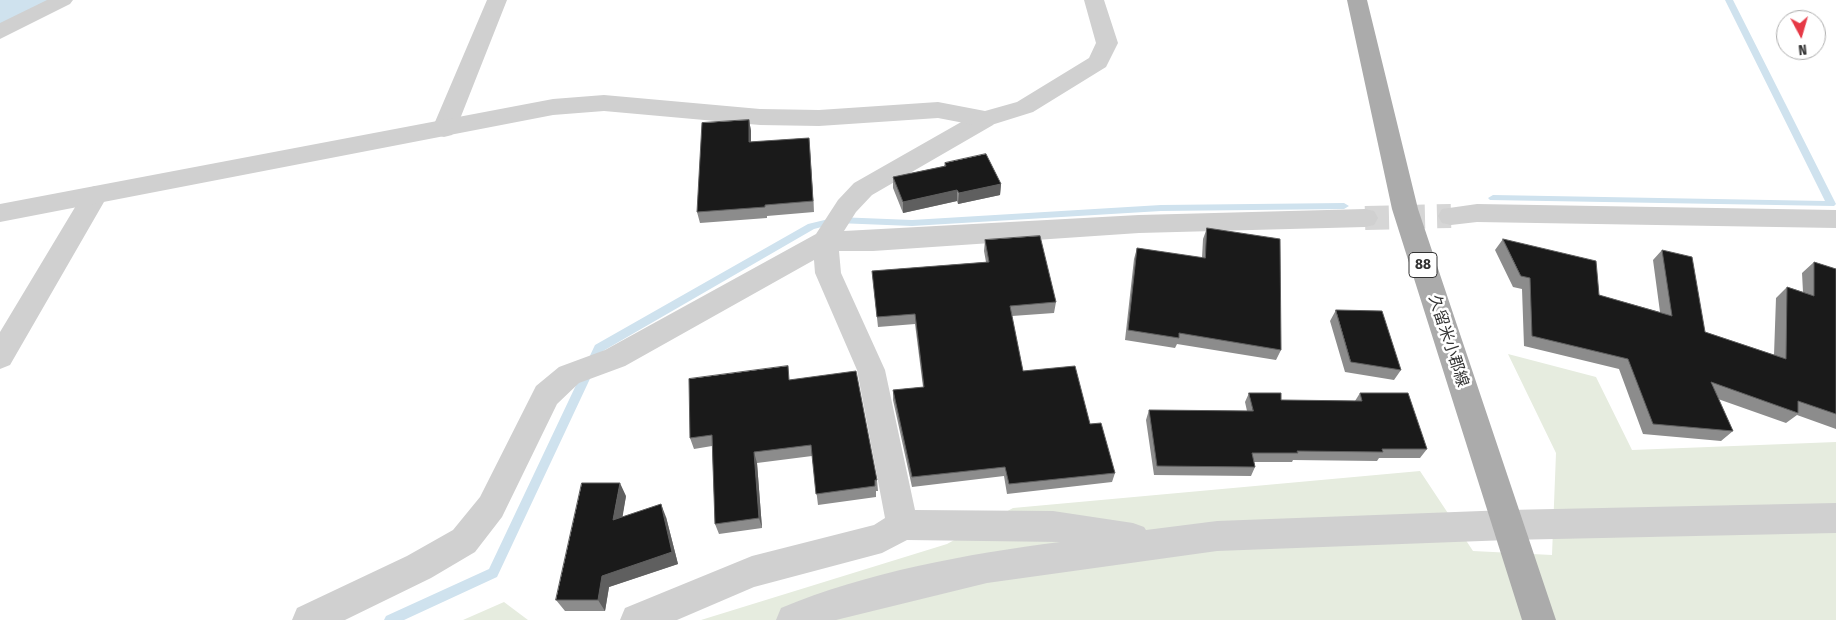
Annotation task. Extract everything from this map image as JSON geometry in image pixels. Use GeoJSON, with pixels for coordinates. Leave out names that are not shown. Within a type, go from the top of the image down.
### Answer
{"type":"FeatureCollection","features":[{"type":"Feature","properties":{"kind":"main road","name":"久留米小郡線"},"geometry":{"type":"LineString","coordinates":[[1357,0],[1405,209],[1539,620]]}},
{"type":"Feature","properties":{"kind":"street"},"geometry":{"type":"LineString","coordinates":[[0,32],[63,0]]}},
{"type":"Feature","properties":{"kind":"street"},"geometry":{"type":"LineString","coordinates":[[444,129],[496,0]]}},
{"type":"Feature","properties":{"kind":"street"},"geometry":{"type":"LineString","coordinates":[[309,620],[419,567],[464,541],[491,507],[546,396],[569,375],[614,358],[825,241],[847,206],[863,189],[985,119],[1025,107],[1098,62],[1107,43],[1094,0]]}},
{"type":"Feature","properties":{"kind":"street"},"geometry":{"type":"LineString","coordinates":[[0,213],[553,107],[604,103],[760,117],[819,118],[938,110],[985,119]]}},
{"type":"Feature","properties":{"kind":"street"},"geometry":{"type":"LineString","coordinates":[[0,357],[95,195]]}},
{"type":"Feature","properties":{"kind":"street"},"geometry":{"type":"LineString","coordinates":[[1451,216],[1477,213],[1836,219]]}},
{"type":"Feature","properties":{"kind":"street"},"geometry":{"type":"LineString","coordinates":[[825,241],[873,242],[1139,224],[1365,218]]}},
{"type":"Feature","properties":{"kind":"street"},"geometry":{"type":"LineString","coordinates":[[825,241],[828,273],[871,370],[902,525]]}},
{"type":"Feature","properties":{"kind":"street"},"geometry":{"type":"LineString","coordinates":[[793,620],[826,606],[987,567],[1217,536],[1511,535],[1836,518]]}},
{"type":"Feature","properties":{"kind":"street"},"geometry":{"type":"LineString","coordinates":[[636,620],[752,572],[882,538],[902,525],[1053,526],[1162,543]]}},
{"type":"Feature","properties":{"kind":"shaded area"},"geometry":{"type":"Polygon","coordinates":[[[1508,354],[1596,377],[1632,450],[1836,442],[1836,620],[701,620],[947,544],[1013,508],[1420,471],[1473,551],[1552,555],[1556,453],[1508,354]]]}},
{"type":"Feature","properties":{"kind":"shaded area"},"geometry":{"type":"Polygon","coordinates":[[[504,602],[528,620],[463,620],[504,602]]]}},
{"type":"Feature","properties":{"kind":"building"},"geometry":{"type":"Polygon","coordinates":[[[749,120],[749,142],[809,138],[813,201],[697,212],[702,123],[749,120]]]}},
{"type":"Feature","properties":{"kind":"building"},"geometry":{"type":"Polygon","coordinates":[[[986,154],[1001,184],[959,193],[957,190],[903,202],[893,177],[946,166],[945,163],[986,154]]]}},
{"type":"Feature","properties":{"kind":"building"},"geometry":{"type":"Polygon","coordinates":[[[1207,228],[1280,239],[1281,350],[1179,333],[1179,338],[1128,330],[1137,248],[1205,258],[1207,228]]]}},
{"type":"Feature","properties":{"kind":"building"},"geometry":{"type":"Polygon","coordinates":[[[1040,236],[1056,302],[1010,306],[1023,371],[1075,366],[1090,424],[1101,423],[1115,473],[1009,484],[1005,467],[912,477],[893,390],[924,387],[915,314],[877,317],[872,271],[989,262],[985,240],[1040,236]]]}},
{"type":"Feature","properties":{"kind":"building"},"geometry":{"type":"Polygon","coordinates":[[[1503,239],[1596,261],[1599,295],[1672,316],[1662,250],[1692,257],[1705,332],[1786,359],[1787,287],[1814,296],[1814,262],[1836,269],[1836,414],[1798,401],[1798,413],[1711,382],[1733,431],[1653,424],[1628,359],[1532,336],[1530,278],[1521,276],[1503,239]]]}},
{"type":"Feature","properties":{"kind":"building"},"geometry":{"type":"Polygon","coordinates":[[[1336,310],[1382,311],[1401,370],[1351,362],[1336,310]]]}},
{"type":"Feature","properties":{"kind":"building"},"geometry":{"type":"Polygon","coordinates":[[[788,366],[789,380],[856,371],[877,480],[875,480],[875,486],[816,494],[811,445],[754,452],[759,518],[715,524],[712,435],[690,438],[689,379],[788,366]]]}},
{"type":"Feature","properties":{"kind":"building"},"geometry":{"type":"Polygon","coordinates":[[[1249,393],[1281,393],[1281,400],[1362,401],[1360,393],[1408,393],[1427,449],[1382,449],[1383,452],[1297,451],[1298,453],[1252,453],[1255,467],[1157,466],[1149,410],[1253,411],[1249,393]]]}},
{"type":"Feature","properties":{"kind":"building"},"geometry":{"type":"Polygon","coordinates":[[[582,483],[620,483],[613,520],[661,504],[672,552],[602,576],[598,600],[556,600],[582,483]]]}},
{"type":"Feature","properties":{"kind":"waterway"},"geometry":{"type":"LineString","coordinates":[[0,11],[26,0]]}},
{"type":"Feature","properties":{"kind":"waterway"},"geometry":{"type":"LineString","coordinates":[[1493,198],[1831,204],[1729,0]]}},
{"type":"Feature","properties":{"kind":"waterway"},"geometry":{"type":"LineString","coordinates":[[390,620],[493,573],[599,348],[811,226],[837,220],[912,223],[1161,208],[1344,206]]}},
{"type":"Feature","properties":{"kind":"tunnel"},"geometry":{"type":"LineString","coordinates":[[1365,218],[1451,216]]}}]}
